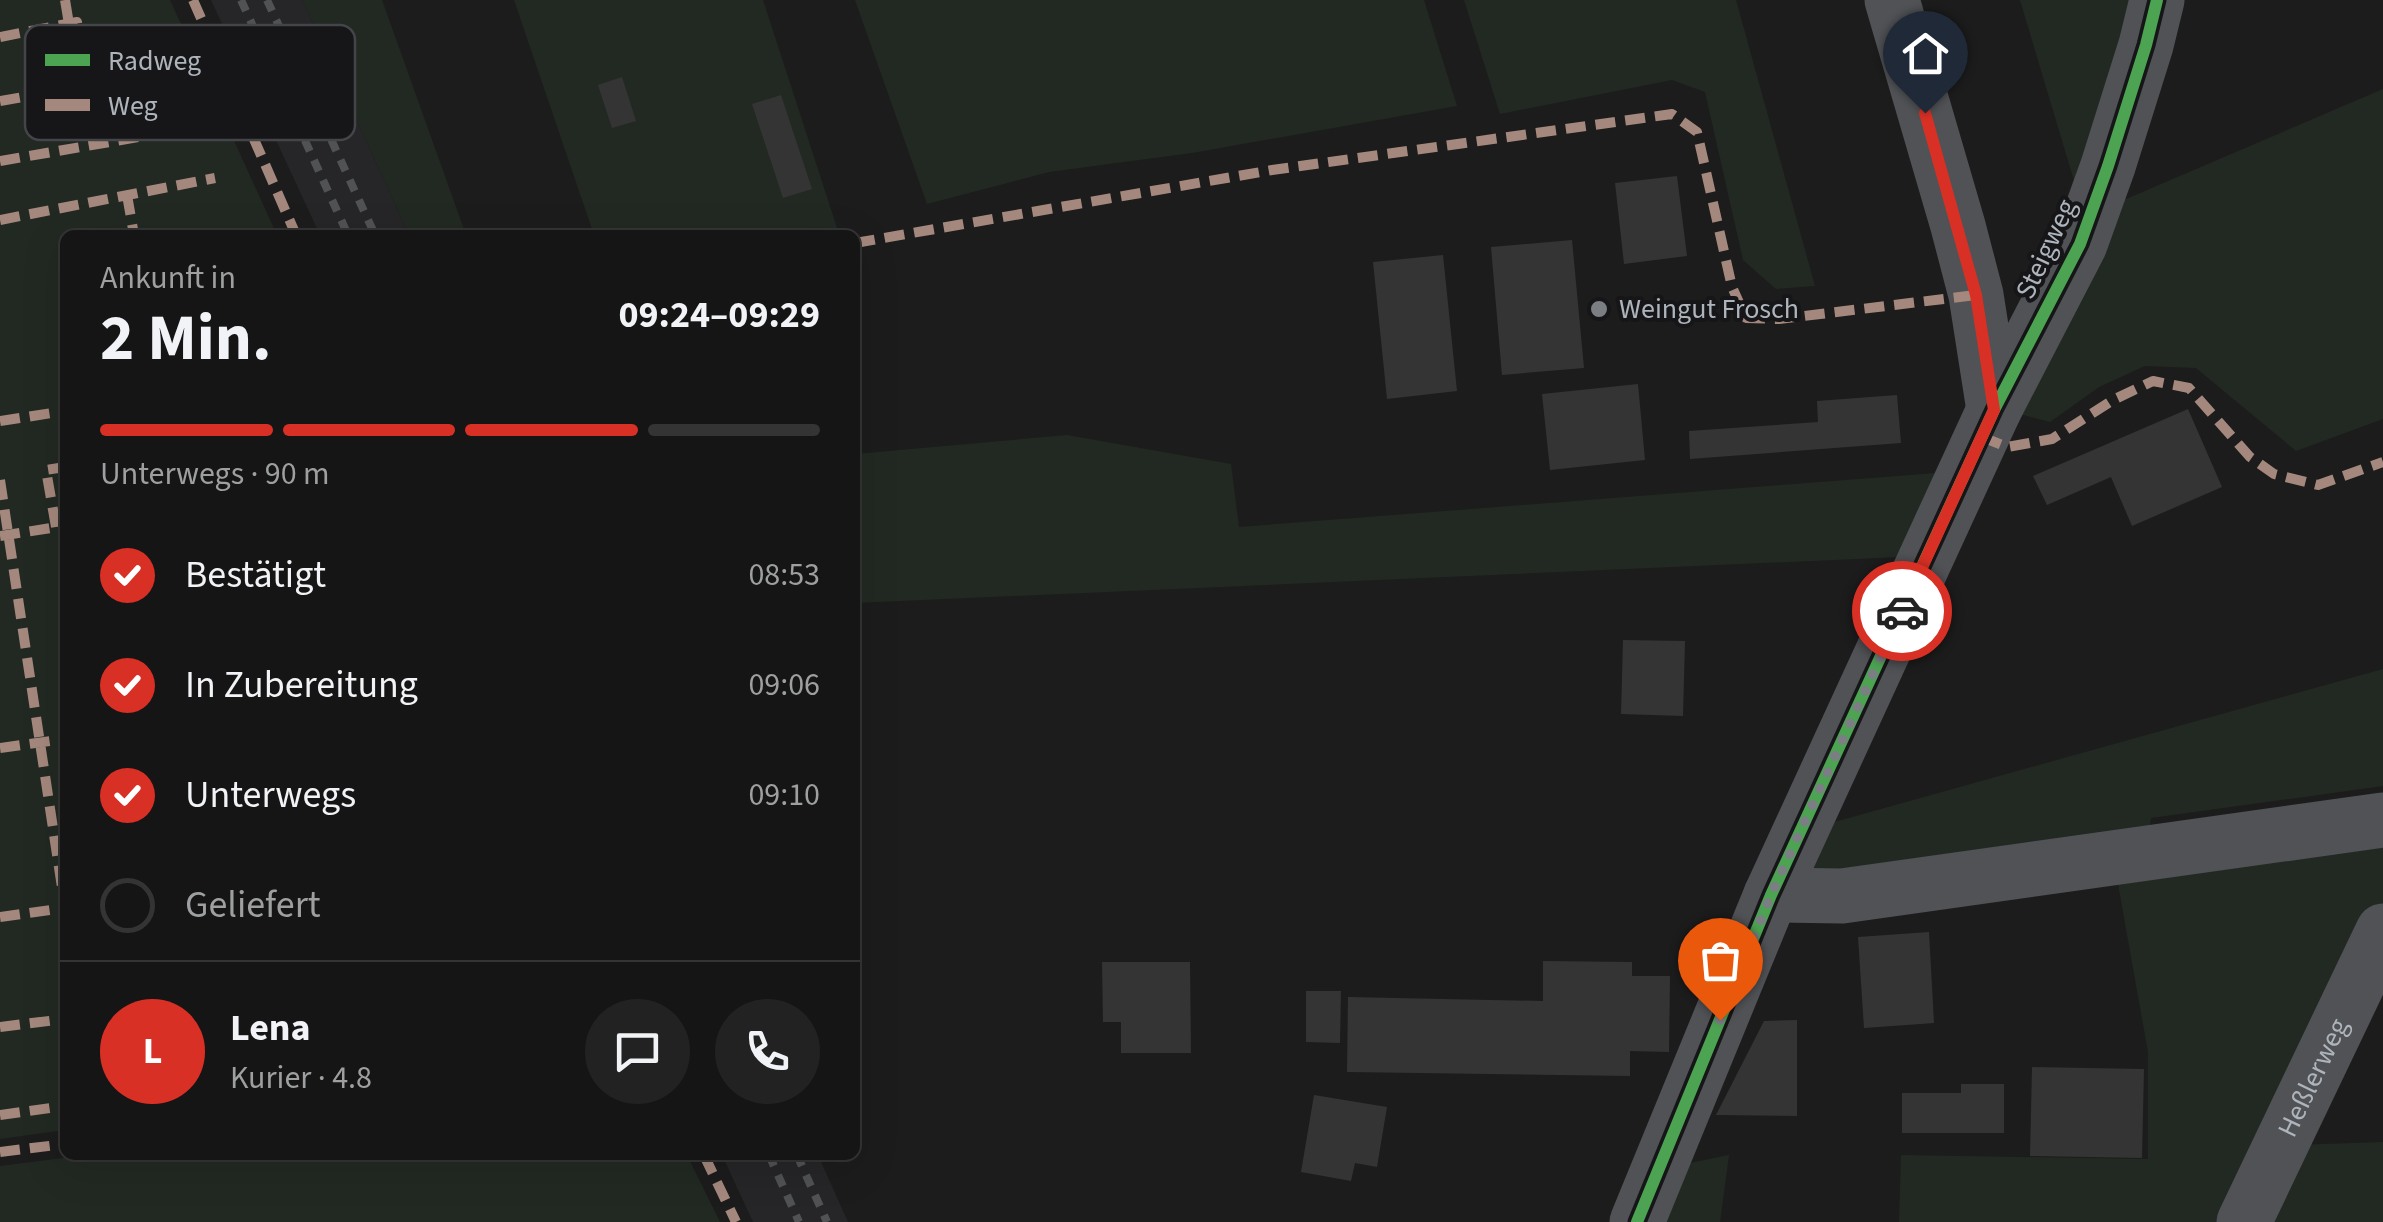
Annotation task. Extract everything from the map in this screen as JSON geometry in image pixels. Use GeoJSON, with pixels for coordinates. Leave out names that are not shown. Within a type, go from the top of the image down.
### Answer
{"type":"FeatureCollection","features":[{"type":"Feature","properties":{"kind":"lane"},"geometry":{"type":"LineString","coordinates":[[1892,0],[1971,278],[1994,410]]}},
{"type":"Feature","properties":{"kind":"lane","name":"Steigweg"},"geometry":{"type":"LineString","coordinates":[[1638,1222],[1771,895],[1994,410],[2080,244],[2114,148],[2157,0]]}},
{"type":"Feature","properties":{"kind":"lane"},"geometry":{"type":"LineString","coordinates":[[1771,895],[1842,896],[2383,820]]}},
{"type":"Feature","properties":{"kind":"lane","name":"Heßlerweg"},"geometry":{"type":"LineString","coordinates":[[2244,1222],[2383,931]]}},
{"type":"Feature","properties":{"kind":"shaded area"},"geometry":{"type":"Polygon","coordinates":[[[0,0],[170,0],[181,25],[25,25],[25,140],[234,140],[275,230],[60,230],[60,1131],[0,1139],[0,0]]]}},
{"type":"Feature","properties":{"kind":"shaded area"},"geometry":{"type":"Polygon","coordinates":[[[211,0],[302,0],[313,25],[223,25],[211,0]]]}},
{"type":"Feature","properties":{"kind":"shaded area"},"geometry":{"type":"Polygon","coordinates":[[[302,0],[382,0],[464,230],[407,230],[355,116],[355,25],[313,25],[302,0]]]}},
{"type":"Feature","properties":{"kind":"shaded area"},"geometry":{"type":"Polygon","coordinates":[[[514,0],[763,0],[838,230],[592,230],[514,0]]]}},
{"type":"Feature","properties":{"kind":"shaded area"},"geometry":{"type":"Polygon","coordinates":[[[855,0],[1424,0],[1457,106],[1192,153],[1049,172],[927,204],[855,0]]]}},
{"type":"Feature","properties":{"kind":"shaded area"},"geometry":{"type":"Polygon","coordinates":[[[1464,0],[1736,0],[1815,286],[1776,289],[1743,260],[1705,92],[1672,80],[1500,114],[1464,0]]]}},
{"type":"Feature","properties":{"kind":"shaded area"},"geometry":{"type":"Polygon","coordinates":[[[2020,0],[2135,0],[2075,184],[2020,0]]]}},
{"type":"Feature","properties":{"kind":"shaded area"},"geometry":{"type":"Polygon","coordinates":[[[2383,89],[2383,419],[2296,451],[2196,368],[2145,366],[2099,387],[2050,422],[2019,414],[2112,205],[2383,89]]]}},
{"type":"Feature","properties":{"kind":"shaded area"},"geometry":{"type":"Polygon","coordinates":[[[355,116],[407,230],[318,230],[276,140],[355,140],[355,116]]]}},
{"type":"Feature","properties":{"kind":"shaded area"},"geometry":{"type":"Polygon","coordinates":[[[1067,435],[1231,464],[1239,527],[1949,472],[1901,557],[860,603],[860,454],[1067,435]]]}},
{"type":"Feature","properties":{"kind":"shaded area"},"geometry":{"type":"Polygon","coordinates":[[[2383,669],[2383,786],[2151,818],[2148,843],[1853,883],[1812,868],[1813,828],[2383,669]]]}},
{"type":"Feature","properties":{"kind":"shaded area"},"geometry":{"type":"Polygon","coordinates":[[[2383,836],[2383,908],[2227,1222],[1899,1222],[1901,1155],[2148,1159],[2148,1052],[2118,884],[2383,836]]]}},
{"type":"Feature","properties":{"kind":"shaded area"},"geometry":{"type":"Polygon","coordinates":[[[2383,1142],[2383,1222],[2266,1222],[2296,1145],[2383,1142]]]}},
{"type":"Feature","properties":{"kind":"shaded area"},"geometry":{"type":"Polygon","coordinates":[[[1729,1155],[1720,1222],[1662,1222],[1685,1164],[1729,1155]]]}},
{"type":"Feature","properties":{"kind":"shaded area"},"geometry":{"type":"Polygon","coordinates":[[[60,1158],[689,1160],[720,1222],[0,1222],[0,1166],[60,1158]]]}},
{"type":"Feature","properties":{"kind":"shaded area"},"geometry":{"type":"Polygon","coordinates":[[[724,1160],[820,1160],[848,1222],[753,1222],[724,1160]]]}},
{"type":"Feature","properties":{"kind":"building"},"geometry":{"type":"Polygon","coordinates":[[[622,77],[636,121],[612,128],[598,85],[622,77]]]}},
{"type":"Feature","properties":{"kind":"building"},"geometry":{"type":"Polygon","coordinates":[[[781,95],[812,189],[783,198],[752,104],[781,95]]]}},
{"type":"Feature","properties":{"kind":"building"},"geometry":{"type":"Polygon","coordinates":[[[1677,176],[1687,256],[1624,264],[1615,183],[1677,176]]]}},
{"type":"Feature","properties":{"kind":"building"},"geometry":{"type":"Polygon","coordinates":[[[1572,240],[1584,368],[1502,375],[1491,247],[1572,240]]]}},
{"type":"Feature","properties":{"kind":"building"},"geometry":{"type":"Polygon","coordinates":[[[1443,255],[1457,391],[1387,399],[1373,262],[1443,255]]]}},
{"type":"Feature","properties":{"kind":"building"},"geometry":{"type":"Polygon","coordinates":[[[1638,384],[1645,460],[1550,470],[1542,394],[1638,384]]]}},
{"type":"Feature","properties":{"kind":"building"},"geometry":{"type":"Polygon","coordinates":[[[1897,395],[1901,443],[1690,459],[1689,431],[1818,422],[1817,401],[1897,395]]]}},
{"type":"Feature","properties":{"kind":"building"},"geometry":{"type":"Polygon","coordinates":[[[2188,409],[2222,487],[2132,526],[2111,477],[2047,505],[2033,476],[2188,409]]]}},
{"type":"Feature","properties":{"kind":"building"},"geometry":{"type":"Polygon","coordinates":[[[1623,640],[1685,641],[1683,716],[1621,714],[1623,640]]]}},
{"type":"Feature","properties":{"kind":"building"},"geometry":{"type":"Polygon","coordinates":[[[1929,932],[1934,1023],[1864,1028],[1858,937],[1929,932]]]}},
{"type":"Feature","properties":{"kind":"building"},"geometry":{"type":"Polygon","coordinates":[[[1543,961],[1632,962],[1632,976],[1670,976],[1669,1052],[1630,1051],[1630,1076],[1347,1072],[1348,997],[1543,1001],[1543,961]]]}},
{"type":"Feature","properties":{"kind":"building"},"geometry":{"type":"Polygon","coordinates":[[[1102,962],[1190,962],[1191,1053],[1121,1053],[1121,1022],[1103,1022],[1102,962]]]}},
{"type":"Feature","properties":{"kind":"building"},"geometry":{"type":"Polygon","coordinates":[[[1306,991],[1341,991],[1340,1043],[1306,1042],[1306,991]]]}},
{"type":"Feature","properties":{"kind":"building"},"geometry":{"type":"Polygon","coordinates":[[[1797,1020],[1797,1116],[1716,1115],[1764,1021],[1797,1020]]]}},
{"type":"Feature","properties":{"kind":"building"},"geometry":{"type":"Polygon","coordinates":[[[2032,1067],[2144,1069],[2142,1158],[2030,1156],[2032,1067]]]}},
{"type":"Feature","properties":{"kind":"building"},"geometry":{"type":"Polygon","coordinates":[[[1961,1084],[2004,1084],[2004,1133],[1902,1133],[1902,1093],[1961,1093],[1961,1084]]]}},
{"type":"Feature","properties":{"kind":"building"},"geometry":{"type":"Polygon","coordinates":[[[1314,1095],[1387,1107],[1377,1167],[1355,1163],[1351,1181],[1301,1172],[1314,1095]]]}},
{"type":"Feature","properties":{"kind":"railway"},"geometry":{"type":"LineString","coordinates":[[241,0],[252,25]]}},
{"type":"Feature","properties":{"kind":"railway"},"geometry":{"type":"LineString","coordinates":[[267,0],[278,25]]}},
{"type":"Feature","properties":{"kind":"railway"},"geometry":{"type":"LineString","coordinates":[[305,140],[346,230]]}},
{"type":"Feature","properties":{"kind":"railway"},"geometry":{"type":"LineString","coordinates":[[331,140],[373,230]]}},
{"type":"Feature","properties":{"kind":"railway"},"geometry":{"type":"LineString","coordinates":[[771,1160],[799,1222]]}},
{"type":"Feature","properties":{"kind":"railway"},"geometry":{"type":"LineString","coordinates":[[799,1160],[827,1222]]}},
{"type":"Feature","properties":{"kind":"marked path"},"geometry":{"type":"LineString","coordinates":[[65,0],[69,24]]}},
{"type":"Feature","properties":{"kind":"marked path"},"geometry":{"type":"LineString","coordinates":[[193,0],[204,25]]}},
{"type":"Feature","properties":{"kind":"marked path"},"geometry":{"type":"LineString","coordinates":[[62,25],[77,22],[77,25]]}},
{"type":"Feature","properties":{"kind":"marked path"},"geometry":{"type":"LineString","coordinates":[[0,37],[25,32]]}},
{"type":"Feature","properties":{"kind":"marked path"},"geometry":{"type":"LineString","coordinates":[[0,101],[25,97]]}},
{"type":"Feature","properties":{"kind":"marked path"},"geometry":{"type":"LineString","coordinates":[[860,242],[1272,170],[1672,114],[1697,132],[1732,287],[1746,318],[1779,319],[1976,295]]}},
{"type":"Feature","properties":{"kind":"marked path"},"geometry":{"type":"LineString","coordinates":[[0,161],[122,140]]}},
{"type":"Feature","properties":{"kind":"marked path"},"geometry":{"type":"LineString","coordinates":[[254,140],[294,230]]}},
{"type":"Feature","properties":{"kind":"marked path"},"geometry":{"type":"LineString","coordinates":[[0,220],[215,178]]}},
{"type":"Feature","properties":{"kind":"marked path"},"geometry":{"type":"LineString","coordinates":[[127,195],[133,230]]}},
{"type":"Feature","properties":{"kind":"marked path"},"geometry":{"type":"LineString","coordinates":[[1982,437],[2007,447],[2052,439],[2113,400],[2153,381],[2189,388],[2250,457],[2274,474],[2318,485],[2383,462]]}},
{"type":"Feature","properties":{"kind":"marked path"},"geometry":{"type":"LineString","coordinates":[[0,421],[60,412]]}},
{"type":"Feature","properties":{"kind":"marked path"},"geometry":{"type":"LineString","coordinates":[[56,527],[46,470],[60,468]]}},
{"type":"Feature","properties":{"kind":"marked path"},"geometry":{"type":"LineString","coordinates":[[0,480],[60,874]]}},
{"type":"Feature","properties":{"kind":"marked path"},"geometry":{"type":"LineString","coordinates":[[0,536],[60,527]]}},
{"type":"Feature","properties":{"kind":"marked path"},"geometry":{"type":"LineString","coordinates":[[0,748],[60,740]]}},
{"type":"Feature","properties":{"kind":"marked path"},"geometry":{"type":"LineString","coordinates":[[0,917],[60,909]]}},
{"type":"Feature","properties":{"kind":"marked path"},"geometry":{"type":"LineString","coordinates":[[0,1027],[60,1020]]}},
{"type":"Feature","properties":{"kind":"marked path"},"geometry":{"type":"LineString","coordinates":[[0,1115],[60,1107]]}},
{"type":"Feature","properties":{"kind":"marked path"},"geometry":{"type":"LineString","coordinates":[[0,1152],[60,1145]]}},
{"type":"Feature","properties":{"kind":"marked path"},"geometry":{"type":"LineString","coordinates":[[706,1160],[736,1222]]}},
{"type":"Feature","properties":{"kind":"cycle path"},"geometry":{"type":"LineString","coordinates":[[1637,1222],[1771,895],[1994,410],[2080,244],[2108,166],[2157,0]]}},
{"type":"Feature","properties":{"kind":"way so far"},"geometry":{"type":"LineString","coordinates":[[1720,1020],[1771,895],[1902,611]]}},
{"type":"Feature","properties":{"kind":"place","name":"Weingut Frosch"},"geometry":{"type":"Point","coordinates":[1599,309]}},
{"type":"Feature","properties":{"kind":"route"},"geometry":{"type":"LineString","coordinates":[[1902,611],[1994,410],[1976,295],[1925,113]]}}]}
